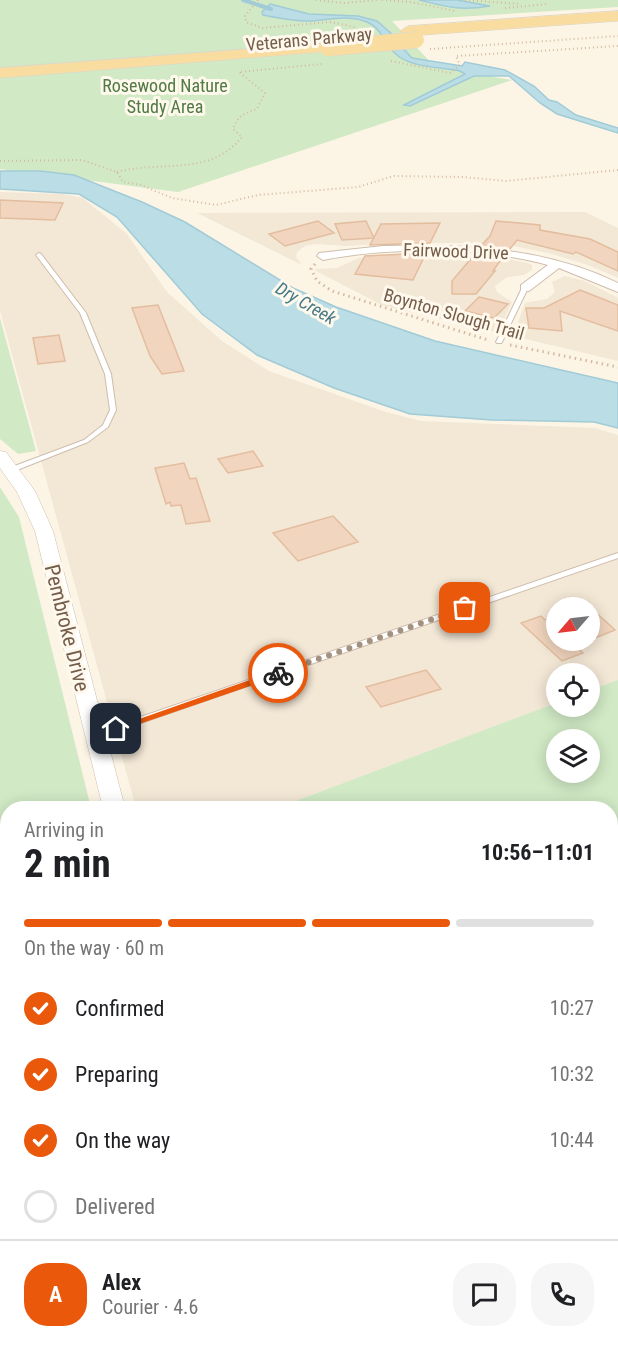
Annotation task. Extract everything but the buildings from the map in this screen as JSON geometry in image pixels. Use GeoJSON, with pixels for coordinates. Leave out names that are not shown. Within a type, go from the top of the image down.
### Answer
{"type":"FeatureCollection","features":[{"type":"Feature","properties":{"kind":"main road","name":"Veterans Parkway"},"geometry":{"type":"LineString","coordinates":[[0,73],[325,50],[618,16]]}},
{"type":"Feature","properties":{"kind":"main road","name":"Veterans Parkway"},"geometry":{"type":"LineString","coordinates":[[416,40],[618,26]]}},
{"type":"Feature","properties":{"kind":"main road","name":"Veterans Parkway"},"geometry":{"type":"LineString","coordinates":[[0,64],[325,50]]}},
{"type":"Feature","properties":{"kind":"street","name":"Fairwood Drive"},"geometry":{"type":"LineString","coordinates":[[323,256],[340,252],[380,249],[486,249],[558,263],[618,288]]}},
{"type":"Feature","properties":{"kind":"street"},"geometry":{"type":"LineString","coordinates":[[525,288],[558,263]]}},
{"type":"Feature","properties":{"kind":"street","name":"Pembroke Drive"},"geometry":{"type":"LineString","coordinates":[[6,463],[26,491],[44,531],[112,801]]}},
{"type":"Feature","properties":{"kind":"lane"},"geometry":{"type":"LineString","coordinates":[[6,463],[86,441],[106,426],[112,410],[113,397],[108,374],[83,313],[39,255]]}},
{"type":"Feature","properties":{"kind":"lane"},"geometry":{"type":"LineString","coordinates":[[499,342],[525,288]]}},
{"type":"Feature","properties":{"kind":"lane"},"geometry":{"type":"LineString","coordinates":[[94,736],[618,555]]}},
{"type":"Feature","properties":{"kind":"path"},"geometry":{"type":"LineString","coordinates":[[258,0],[245,16],[246,22],[262,28],[330,22],[356,27]]}},
{"type":"Feature","properties":{"kind":"path"},"geometry":{"type":"LineString","coordinates":[[316,0],[344,3],[377,0]]}},
{"type":"Feature","properties":{"kind":"path"},"geometry":{"type":"LineString","coordinates":[[382,0],[410,2],[458,11]]}},
{"type":"Feature","properties":{"kind":"path"},"geometry":{"type":"LineString","coordinates":[[465,0],[525,6],[502,8]]}},
{"type":"Feature","properties":{"kind":"path"},"geometry":{"type":"LineString","coordinates":[[416,40],[618,36]]}},
{"type":"Feature","properties":{"kind":"path"},"geometry":{"type":"LineString","coordinates":[[381,59],[450,73],[460,65],[456,56],[618,46]]}},
{"type":"Feature","properties":{"kind":"path"},"geometry":{"type":"LineString","coordinates":[[0,161],[35,158],[79,159],[96,164],[102,170],[117,172],[161,165],[200,164],[216,160],[233,150],[242,137],[233,129],[235,121],[239,116],[257,109],[265,93],[239,72],[325,50]]}},
{"type":"Feature","properties":{"kind":"path"},"geometry":{"type":"LineString","coordinates":[[117,172],[123,182],[141,185],[172,198],[216,205],[258,195],[358,187],[394,176],[463,177],[514,181],[618,170]]}},
{"type":"Feature","properties":{"kind":"path","name":"Boynton Slough Trail"},"geometry":{"type":"LineString","coordinates":[[323,256],[310,269],[317,281],[332,291],[499,342],[618,367]]}},
{"type":"Feature","properties":{"kind":"shaded area"},"geometry":{"type":"Polygon","coordinates":[[[0,192],[63,194],[83,198],[127,234],[167,292],[222,341],[269,371],[386,412],[421,421],[595,428],[618,435],[618,680],[600,686],[600,663],[546,663],[546,707],[296,801],[134,801],[0,311],[0,192]]]}},
{"type":"Feature","properties":{"kind":"shaded area"},"geometry":{"type":"Polygon","coordinates":[[[585,212],[618,228],[618,278],[588,265],[552,254],[509,245],[472,243],[346,246],[316,244],[305,246],[297,252],[296,257],[302,265],[197,213],[585,212]]]}},
{"type":"Feature","properties":{"kind":"shaded area"},"geometry":{"type":"Polygon","coordinates":[[[482,256],[532,265],[532,270],[524,275],[507,277],[495,286],[497,292],[512,302],[498,333],[382,305],[315,269],[337,268],[359,258],[369,257],[482,256]]]}},
{"type":"Feature","properties":{"kind":"shaded area"},"geometry":{"type":"Polygon","coordinates":[[[565,276],[585,281],[618,298],[618,361],[513,336],[525,303],[547,299],[555,292],[552,282],[565,276]]]}},
{"type":"Feature","properties":{"kind":"green space","name":"Rosewood Nature Study Area"},"geometry":{"type":"Polygon","coordinates":[[[0,0],[618,0],[618,7],[392,21],[435,67],[512,80],[178,192],[0,169],[0,0]]]}},
{"type":"Feature","properties":{"kind":"green space"},"geometry":{"type":"Polygon","coordinates":[[[0,318],[36,451],[18,454],[0,439],[0,318]]]}},
{"type":"Feature","properties":{"kind":"green space"},"geometry":{"type":"Polygon","coordinates":[[[0,487],[19,517],[89,801],[0,801],[0,487]]]}},
{"type":"Feature","properties":{"kind":"green space"},"geometry":{"type":"Polygon","coordinates":[[[618,680],[618,801],[296,801],[546,707],[546,717],[600,717],[600,686],[618,680]]]}},
{"type":"Feature","properties":{"kind":"water"},"geometry":{"type":"Polygon","coordinates":[[[419,0],[457,0],[490,6],[454,8],[419,0]]]}},
{"type":"Feature","properties":{"kind":"water"},"geometry":{"type":"Polygon","coordinates":[[[270,4],[309,14],[358,16],[377,21],[394,36],[412,58],[462,66],[465,62],[505,70],[534,86],[549,100],[557,102],[576,115],[618,128],[618,133],[557,114],[540,103],[509,76],[474,76],[410,106],[404,105],[465,74],[460,71],[420,65],[404,60],[394,52],[375,27],[364,21],[343,18],[303,21],[263,15],[262,12],[270,4]]]}},
{"type":"Feature","properties":{"kind":"water","name":"Dry Creek"},"geometry":{"type":"Polygon","coordinates":[[[0,171],[40,171],[74,175],[185,222],[293,288],[336,307],[435,341],[618,383],[618,428],[594,422],[492,420],[410,414],[334,388],[257,355],[202,314],[117,217],[79,194],[0,189],[0,171]]]}},
{"type":"Feature","properties":{"kind":"waterway"},"geometry":{"type":"LineString","coordinates":[[243,0],[271,9]]}},
{"type":"Feature","properties":{"kind":"way so far"},"geometry":{"type":"LineString","coordinates":[[278,673],[465,608]]}},
{"type":"Feature","properties":{"kind":"route"},"geometry":{"type":"LineString","coordinates":[[116,729],[278,673]]}}]}
